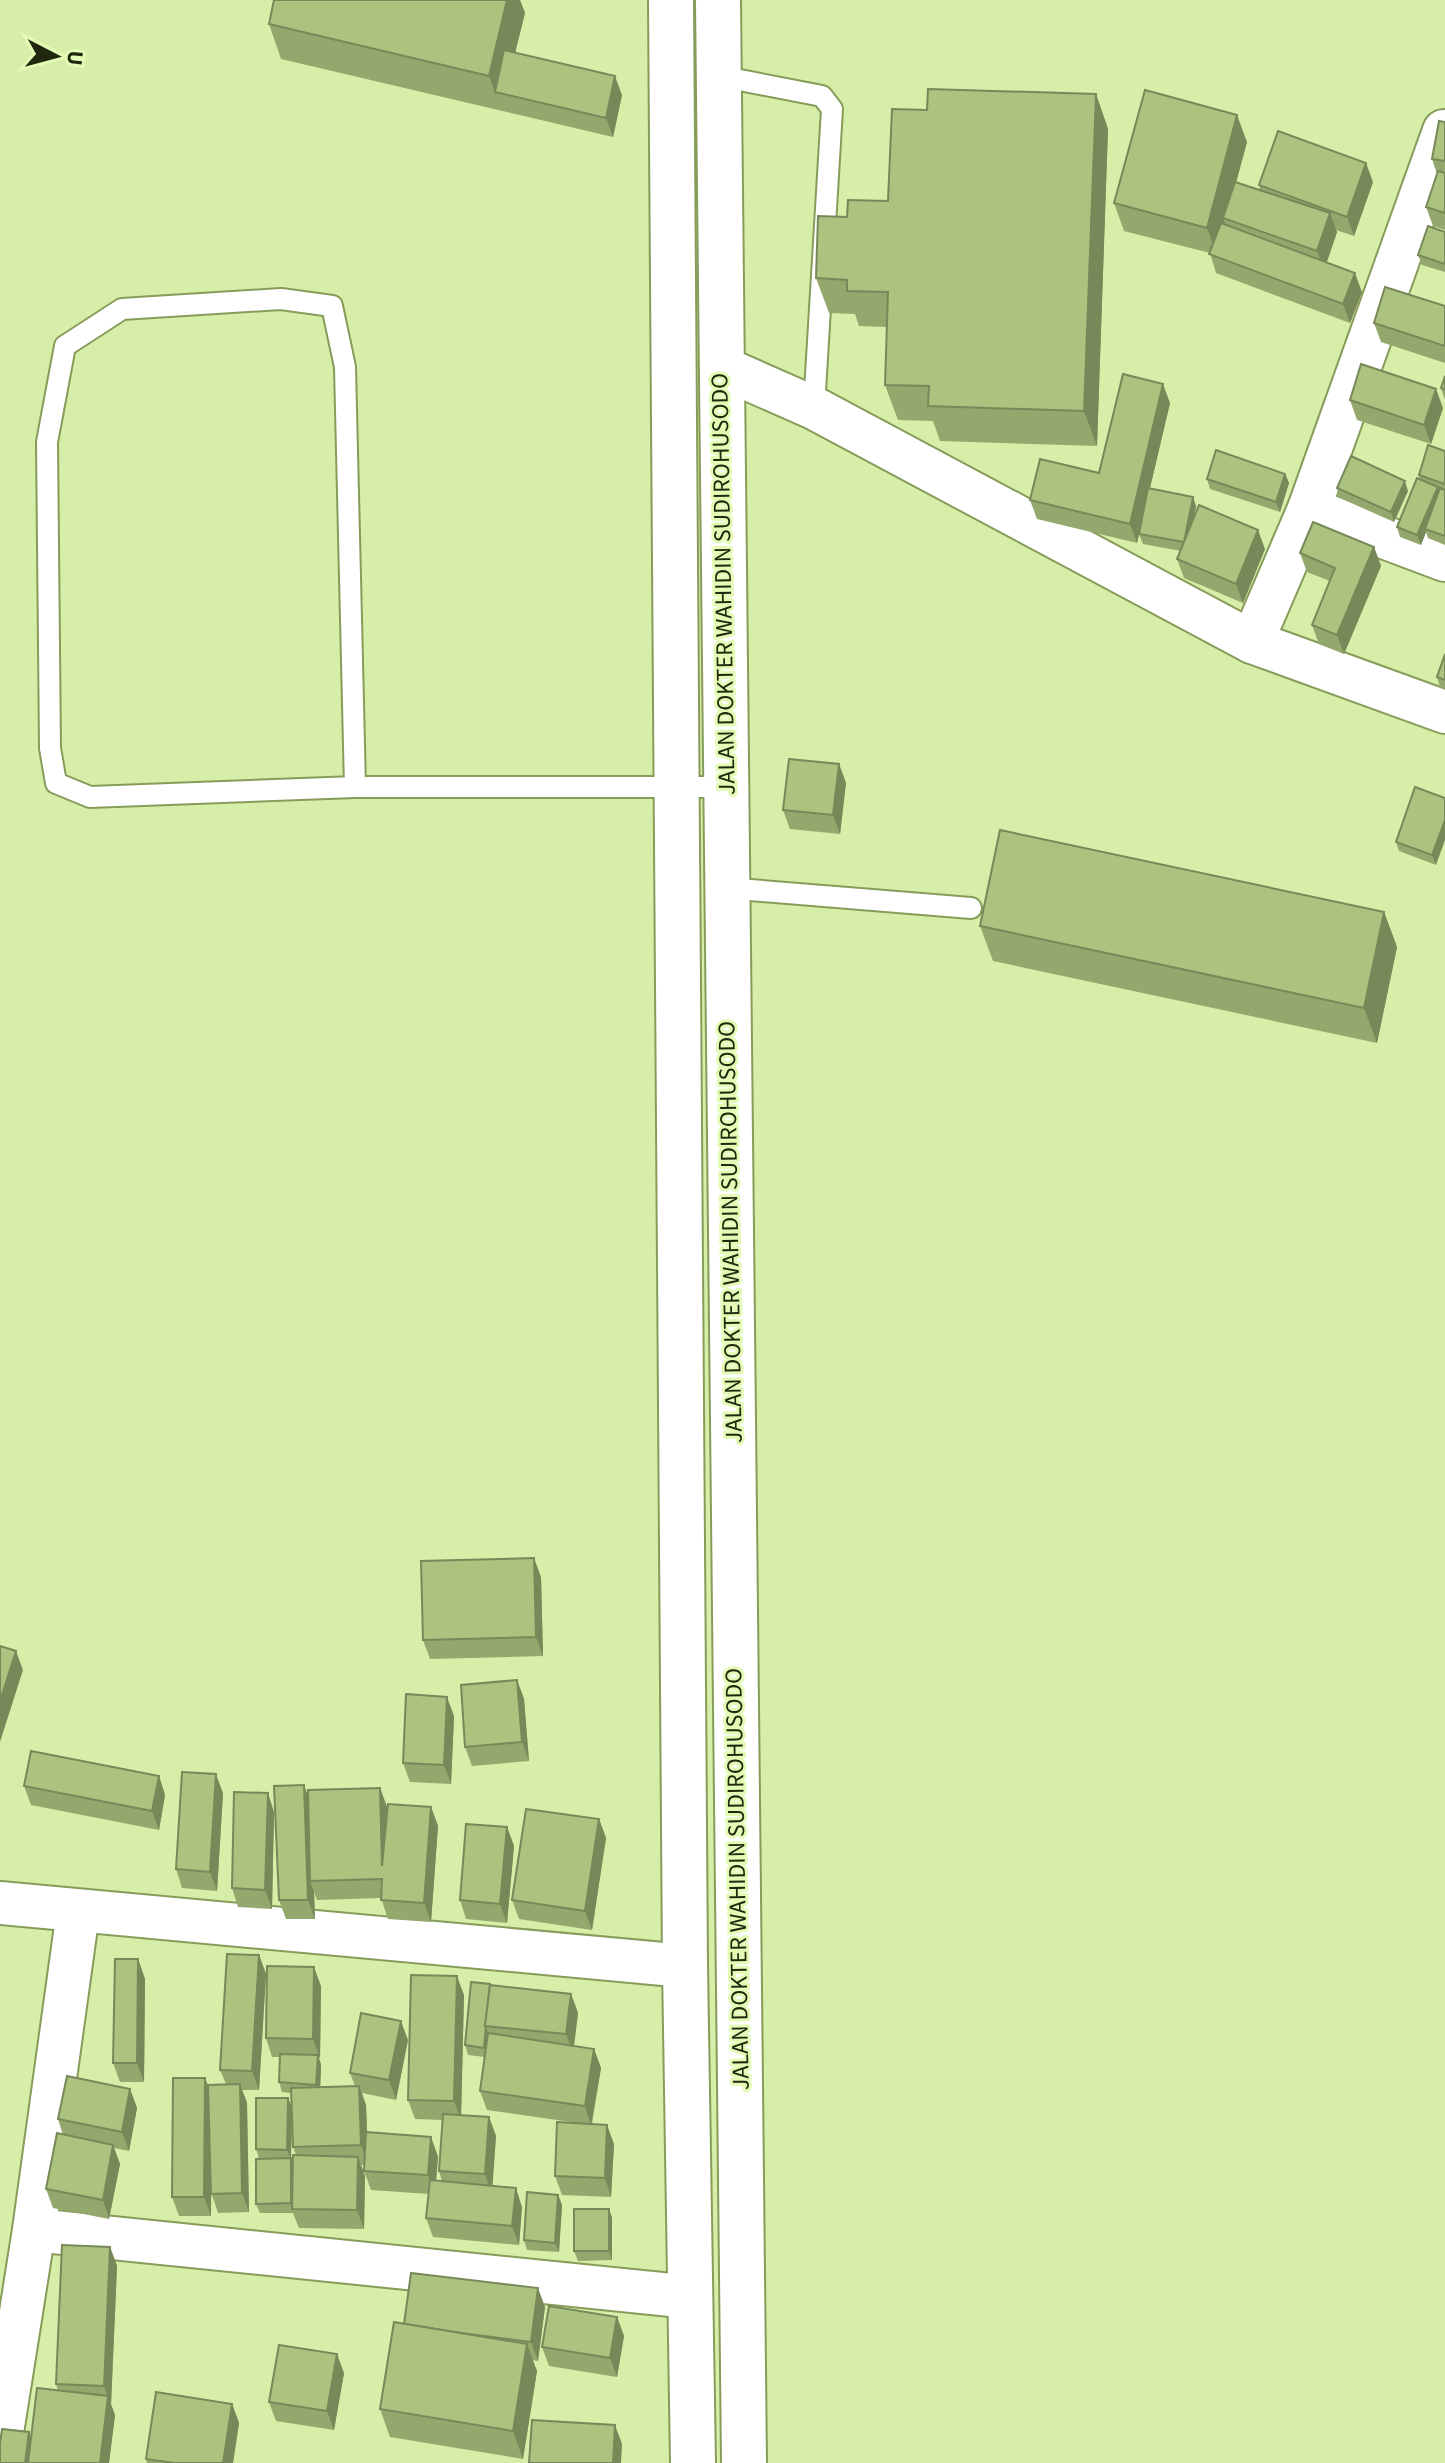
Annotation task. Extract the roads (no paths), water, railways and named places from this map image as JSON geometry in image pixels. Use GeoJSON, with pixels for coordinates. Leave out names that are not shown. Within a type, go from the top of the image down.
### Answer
{"type":"FeatureCollection","features":[{"type":"Feature","properties":{"kind":"highway","name":"JALAN DOKTER WAHIDIN SUDIROHUSODO"},"geometry":{"type":"LineString","coordinates":[[671,0],[685,1966],[693,2463]]}},
{"type":"Feature","properties":{"kind":"highway","name":"JALAN DOKTER WAHIDIN SUDIROHUSODO"},"geometry":{"type":"LineString","coordinates":[[718,0],[744,2463]]}},
{"type":"Feature","properties":{"kind":"street"},"geometry":{"type":"LineString","coordinates":[[1252,642],[1309,509],[1444,131]]}},
{"type":"Feature","properties":{"kind":"street"},"geometry":{"type":"LineString","coordinates":[[721,367],[814,408],[1252,642],[1445,712]]}},
{"type":"Feature","properties":{"kind":"street"},"geometry":{"type":"LineString","coordinates":[[1309,509],[1445,560]]}},
{"type":"Feature","properties":{"kind":"street"},"geometry":{"type":"LineString","coordinates":[[0,1903],[685,1966]]}},
{"type":"Feature","properties":{"kind":"street"},"geometry":{"type":"LineString","coordinates":[[0,2445],[34,2230],[78,1912]]}},
{"type":"Feature","properties":{"kind":"street"},"geometry":{"type":"LineString","coordinates":[[34,2230],[691,2297]]}},
{"type":"Feature","properties":{"kind":"lane"},"geometry":{"type":"LineString","coordinates":[[719,76],[822,96],[832,109],[814,408]]}},
{"type":"Feature","properties":{"kind":"lane"},"geometry":{"type":"LineString","coordinates":[[355,787],[345,367],[332,306],[281,299],[122,309],[65,346],[47,442],[50,748],[56,783],[90,797],[355,787],[724,787]]}},
{"type":"Feature","properties":{"kind":"lane"},"geometry":{"type":"LineString","coordinates":[[726,888],[971,908]]}}]}
